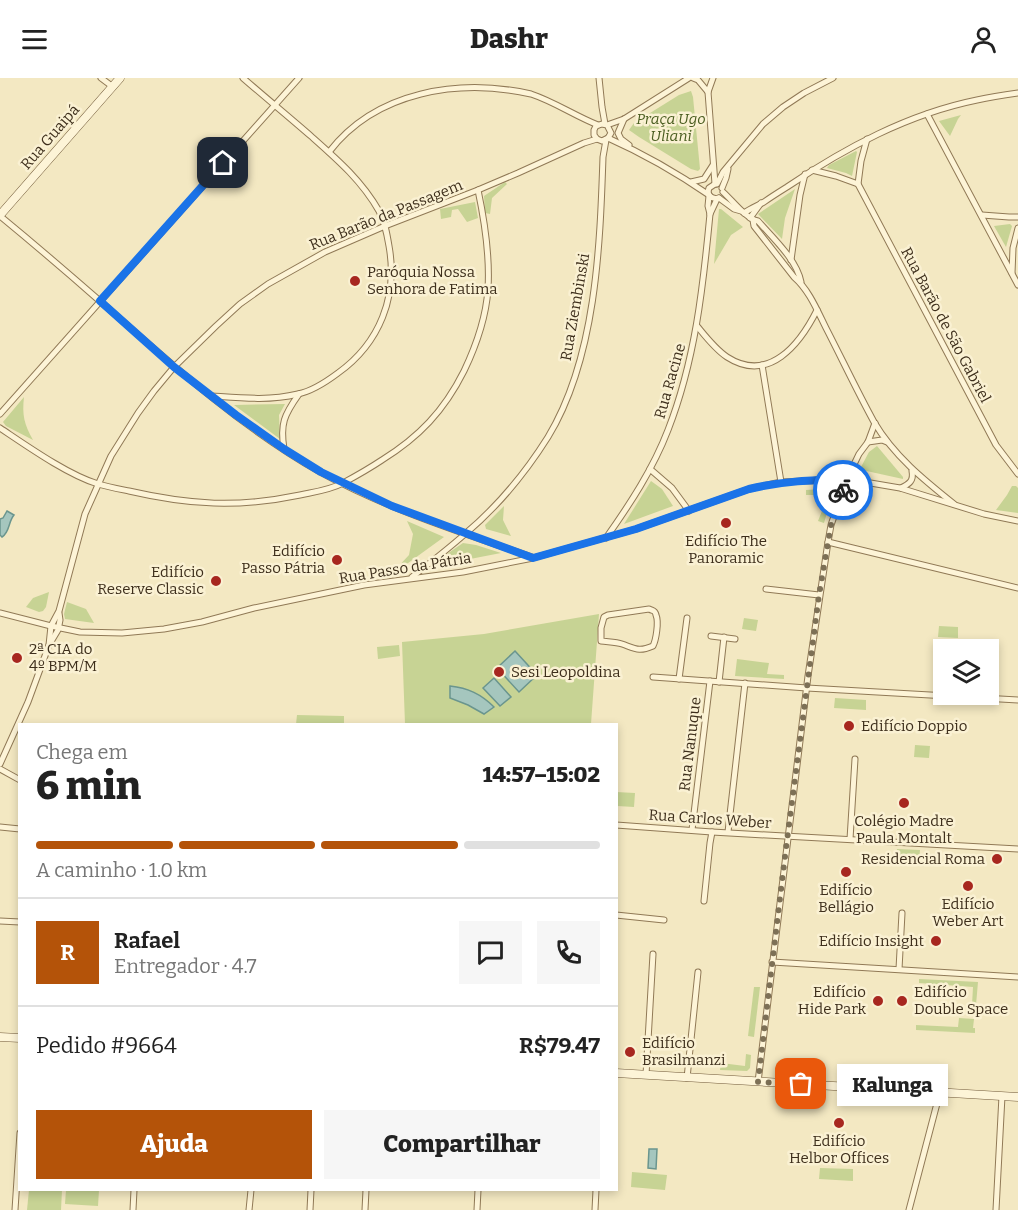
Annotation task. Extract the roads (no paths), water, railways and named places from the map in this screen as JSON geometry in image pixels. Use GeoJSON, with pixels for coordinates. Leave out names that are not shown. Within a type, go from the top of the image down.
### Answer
{"type":"FeatureCollection","features":[{"type":"Feature","properties":{"kind":"main road","name":"Rua Guaipá"},"geometry":{"type":"LineString","coordinates":[[0,215],[120,78]]}},
{"type":"Feature","properties":{"kind":"main road"},"geometry":{"type":"LineString","coordinates":[[0,1037],[18,1038]]}},
{"type":"Feature","properties":{"kind":"main road"},"geometry":{"type":"LineString","coordinates":[[618,1073],[1018,1096]]}},
{"type":"Feature","properties":{"kind":"street"},"geometry":{"type":"LineString","coordinates":[[102,78],[112,87]]}},
{"type":"Feature","properties":{"kind":"street"},"geometry":{"type":"LineString","coordinates":[[211,396],[270,399],[298,394],[331,379],[349,365],[367,346],[379,327],[391,288],[392,267],[385,226],[368,194],[355,177],[329,152],[243,78]]}},
{"type":"Feature","properties":{"kind":"street"},"geometry":{"type":"LineString","coordinates":[[0,414],[299,78]]}},
{"type":"Feature","properties":{"kind":"street","name":"Rua Ziembinski"},"geometry":{"type":"LineString","coordinates":[[411,578],[466,534],[492,509],[548,437],[569,392],[585,340],[596,268],[603,157],[599,78]]}},
{"type":"Feature","properties":{"kind":"street"},"geometry":{"type":"LineString","coordinates":[[691,78],[698,80],[708,92]]}},
{"type":"Feature","properties":{"kind":"street","name":"Rua Barão da Passagem"},"geometry":{"type":"LineString","coordinates":[[19,723],[58,628],[59,611],[85,514],[97,484],[128,429],[174,367],[240,304],[268,284],[325,252],[519,173],[584,143],[691,78]]}},
{"type":"Feature","properties":{"kind":"street"},"geometry":{"type":"LineString","coordinates":[[713,78],[708,92],[713,165],[719,190]]}},
{"type":"Feature","properties":{"kind":"street"},"geometry":{"type":"LineString","coordinates":[[709,195],[719,190],[726,178],[728,167],[763,124],[804,93],[833,78]]}},
{"type":"Feature","properties":{"kind":"street"},"geometry":{"type":"LineString","coordinates":[[329,152],[359,120],[412,93],[430,87],[475,84],[502,86],[551,101],[584,119],[601,132],[663,165],[709,195]]}},
{"type":"Feature","properties":{"kind":"street"},"geometry":{"type":"LineString","coordinates":[[743,213],[867,139],[927,114],[977,100],[1018,93]]}},
{"type":"Feature","properties":{"kind":"street"},"geometry":{"type":"LineString","coordinates":[[927,114],[1018,285]]}},
{"type":"Feature","properties":{"kind":"street"},"geometry":{"type":"LineString","coordinates":[[624,119],[619,135],[636,150]]}},
{"type":"Feature","properties":{"kind":"street"},"geometry":{"type":"LineString","coordinates":[[812,170],[858,184],[867,139]]}},
{"type":"Feature","properties":{"kind":"street"},"geometry":{"type":"LineString","coordinates":[[691,182],[704,179],[713,165]]}},
{"type":"Feature","properties":{"kind":"street"},"geometry":{"type":"LineString","coordinates":[[790,260],[805,174]]}},
{"type":"Feature","properties":{"kind":"street","name":"Rua Barão de São Gabriel"},"geometry":{"type":"LineString","coordinates":[[858,184],[996,445],[1018,474]]}},
{"type":"Feature","properties":{"kind":"street"},"geometry":{"type":"LineString","coordinates":[[709,195],[709,188],[719,190],[743,213],[758,221],[782,248],[800,275],[802,284],[875,423],[912,469],[957,506]]}},
{"type":"Feature","properties":{"kind":"street"},"geometry":{"type":"LineString","coordinates":[[0,428],[54,463],[97,484],[158,497],[210,504],[233,504],[292,497],[343,483],[399,449],[427,426],[449,397],[471,357],[488,290],[485,229],[478,190]]}},
{"type":"Feature","properties":{"kind":"street","name":"Rua Racine"},"geometry":{"type":"LineString","coordinates":[[606,538],[650,469],[668,432],[678,403],[697,326],[710,214],[719,190]]}},
{"type":"Feature","properties":{"kind":"street","name":"Rua Racine"},"geometry":{"type":"LineString","coordinates":[[709,195],[710,214]]}},
{"type":"Feature","properties":{"kind":"street"},"geometry":{"type":"LineString","coordinates":[[751,219],[761,203]]}},
{"type":"Feature","properties":{"kind":"street"},"geometry":{"type":"LineString","coordinates":[[0,215],[174,367],[284,449],[321,472],[392,506],[533,558]]}},
{"type":"Feature","properties":{"kind":"street"},"geometry":{"type":"LineString","coordinates":[[982,215],[1018,217]]}},
{"type":"Feature","properties":{"kind":"street"},"geometry":{"type":"LineString","coordinates":[[751,219],[794,277],[802,284]]}},
{"type":"Feature","properties":{"kind":"street"},"geometry":{"type":"LineString","coordinates":[[1012,273],[1018,228]]}},
{"type":"Feature","properties":{"kind":"street"},"geometry":{"type":"LineString","coordinates":[[782,248],[792,242]]}},
{"type":"Feature","properties":{"kind":"street"},"geometry":{"type":"LineString","coordinates":[[697,326],[727,357],[738,363],[762,365],[788,352],[807,329],[817,310]]}},
{"type":"Feature","properties":{"kind":"street"},"geometry":{"type":"LineString","coordinates":[[762,365],[781,482]]}},
{"type":"Feature","properties":{"kind":"street"},"geometry":{"type":"LineString","coordinates":[[284,449],[281,434],[284,417],[298,394]]}},
{"type":"Feature","properties":{"kind":"street"},"geometry":{"type":"LineString","coordinates":[[758,1082],[819,595],[831,525],[853,463],[868,442],[875,423]]}},
{"type":"Feature","properties":{"kind":"street"},"geometry":{"type":"LineString","coordinates":[[868,442],[882,440],[889,443]]}},
{"type":"Feature","properties":{"kind":"street"},"geometry":{"type":"LineString","coordinates":[[650,469],[672,488],[689,511]]}},
{"type":"Feature","properties":{"kind":"street"},"geometry":{"type":"LineString","coordinates":[[900,488],[910,483],[913,476],[912,469]]}},
{"type":"Feature","properties":{"kind":"street","name":"Rua Passo da Pátria"},"geometry":{"type":"LineString","coordinates":[[0,613],[80,632],[122,633],[164,629],[364,585],[463,572],[533,558],[606,538],[749,489],[781,482],[847,479],[900,488],[957,506],[1018,521]]}},
{"type":"Feature","properties":{"kind":"street"},"geometry":{"type":"LineString","coordinates":[[828,542],[1018,588]]}},
{"type":"Feature","properties":{"kind":"street"},"geometry":{"type":"LineString","coordinates":[[766,589],[819,595]]}},
{"type":"Feature","properties":{"kind":"street"},"geometry":{"type":"LineString","coordinates":[[649,609],[655,612],[657,617],[655,644],[642,650],[633,649],[621,644],[601,641],[604,617],[649,609]]}},
{"type":"Feature","properties":{"kind":"street","name":"Rua Barão da Passagem"},"geometry":{"type":"LineString","coordinates":[[49,645],[51,626],[59,611]]}},
{"type":"Feature","properties":{"kind":"street"},"geometry":{"type":"LineString","coordinates":[[679,679],[687,618]]}},
{"type":"Feature","properties":{"kind":"street"},"geometry":{"type":"LineString","coordinates":[[711,636],[735,639]]}},
{"type":"Feature","properties":{"kind":"street"},"geometry":{"type":"LineString","coordinates":[[719,682],[724,637]]}},
{"type":"Feature","properties":{"kind":"street"},"geometry":{"type":"LineString","coordinates":[[653,677],[710,681]]}},
{"type":"Feature","properties":{"kind":"street","name":"Rua Nanuque"},"geometry":{"type":"LineString","coordinates":[[692,830],[710,681],[1018,700]]}},
{"type":"Feature","properties":{"kind":"street"},"geometry":{"type":"LineString","coordinates":[[728,832],[745,684]]}},
{"type":"Feature","properties":{"kind":"street","name":"Rua Barão da Passagem"},"geometry":{"type":"LineString","coordinates":[[0,764],[18,724]]}},
{"type":"Feature","properties":{"kind":"street"},"geometry":{"type":"LineString","coordinates":[[850,839],[855,759]]}},
{"type":"Feature","properties":{"kind":"street"},"geometry":{"type":"LineString","coordinates":[[0,769],[18,779]]}},
{"type":"Feature","properties":{"kind":"street","name":"Rua Carlos Weber"},"geometry":{"type":"LineString","coordinates":[[618,825],[1018,849]]}},
{"type":"Feature","properties":{"kind":"street"},"geometry":{"type":"LineString","coordinates":[[0,827],[18,829]]}},
{"type":"Feature","properties":{"kind":"street"},"geometry":{"type":"LineString","coordinates":[[704,901],[712,832]]}},
{"type":"Feature","properties":{"kind":"street"},"geometry":{"type":"LineString","coordinates":[[899,969],[902,913]]}},
{"type":"Feature","properties":{"kind":"street"},"geometry":{"type":"LineString","coordinates":[[618,915],[664,920]]}},
{"type":"Feature","properties":{"kind":"street"},"geometry":{"type":"LineString","coordinates":[[0,921],[18,922]]}},
{"type":"Feature","properties":{"kind":"street"},"geometry":{"type":"LineString","coordinates":[[646,1075],[652,954]]}},
{"type":"Feature","properties":{"kind":"street"},"geometry":{"type":"LineString","coordinates":[[772,962],[1018,977]]}},
{"type":"Feature","properties":{"kind":"street"},"geometry":{"type":"LineString","coordinates":[[687,1078],[698,972]]}},
{"type":"Feature","properties":{"kind":"street"},"geometry":{"type":"LineString","coordinates":[[909,1210],[940,1092]]}},
{"type":"Feature","properties":{"kind":"street"},"geometry":{"type":"LineString","coordinates":[[996,1210],[1002,1096]]}},
{"type":"Feature","properties":{"kind":"street"},"geometry":{"type":"LineString","coordinates":[[15,1210],[18,1164]]}},
{"type":"Feature","properties":{"kind":"street"},"geometry":{"type":"LineString","coordinates":[[133,1210],[134,1191]]}},
{"type":"Feature","properties":{"kind":"street"},"geometry":{"type":"LineString","coordinates":[[249,1210],[250,1191]]}},
{"type":"Feature","properties":{"kind":"street"},"geometry":{"type":"LineString","coordinates":[[310,1210],[311,1191]]}},
{"type":"Feature","properties":{"kind":"street"},"geometry":{"type":"LineString","coordinates":[[365,1210],[366,1191]]}},
{"type":"Feature","properties":{"kind":"street"},"geometry":{"type":"LineString","coordinates":[[477,1210],[478,1191]]}},
{"type":"Feature","properties":{"kind":"street"},"geometry":{"type":"LineString","coordinates":[[595,1210],[596,1191]]}},
{"type":"Feature","properties":{"kind":"water"},"geometry":{"type":"Polygon","coordinates":[[[7,511],[14,515],[2,537],[0,519],[7,511]]]}},
{"type":"Feature","properties":{"kind":"water"},"geometry":{"type":"Polygon","coordinates":[[[515,651],[537,675],[519,692],[497,668],[515,651]]]}},
{"type":"Feature","properties":{"kind":"water"},"geometry":{"type":"Polygon","coordinates":[[[494,678],[511,697],[500,706],[483,688],[494,678]]]}},
{"type":"Feature","properties":{"kind":"water"},"geometry":{"type":"Polygon","coordinates":[[[450,686],[474,692],[494,707],[484,714],[450,698],[450,686]]]}},
{"type":"Feature","properties":{"kind":"water"},"geometry":{"type":"Polygon","coordinates":[[[649,1149],[657,1149],[656,1169],[648,1168],[649,1149]]]}},
{"type":"Feature","properties":{"kind":"place","name":"Paróquia Nossa Senhora de Fatima"},"geometry":{"type":"Point","coordinates":[355,281]}},
{"type":"Feature","properties":{"kind":"place","name":"Edifício The Panoramic"},"geometry":{"type":"Point","coordinates":[726,523]}},
{"type":"Feature","properties":{"kind":"place","name":"Edifício Passo Pátria"},"geometry":{"type":"Point","coordinates":[337,560]}},
{"type":"Feature","properties":{"kind":"place","name":"Edifício Reserve Classic"},"geometry":{"type":"Point","coordinates":[216,581]}},
{"type":"Feature","properties":{"kind":"place","name":"2ª CIA do 4º BPM/M"},"geometry":{"type":"Point","coordinates":[17,658]}},
{"type":"Feature","properties":{"kind":"place","name":"Sesi Leopoldina"},"geometry":{"type":"Point","coordinates":[499,672]}},
{"type":"Feature","properties":{"kind":"place","name":"Edifício Doppio"},"geometry":{"type":"Point","coordinates":[849,726]}},
{"type":"Feature","properties":{"kind":"place","name":"Colégio Madre Paula Montalt"},"geometry":{"type":"Point","coordinates":[904,803]}},
{"type":"Feature","properties":{"kind":"place","name":"Residencial Roma"},"geometry":{"type":"Point","coordinates":[997,859]}},
{"type":"Feature","properties":{"kind":"place","name":"Edifício Bellágio"},"geometry":{"type":"Point","coordinates":[846,872]}},
{"type":"Feature","properties":{"kind":"place","name":"Edifício Weber Art"},"geometry":{"type":"Point","coordinates":[968,886]}},
{"type":"Feature","properties":{"kind":"place","name":"Edifício Insight"},"geometry":{"type":"Point","coordinates":[936,941]}},
{"type":"Feature","properties":{"kind":"place","name":"Edifício Hide Park"},"geometry":{"type":"Point","coordinates":[878,1001]}},
{"type":"Feature","properties":{"kind":"place","name":"Edifício Double Space"},"geometry":{"type":"Point","coordinates":[902,1001]}},
{"type":"Feature","properties":{"kind":"place","name":"Edifício Brasilmanzi"},"geometry":{"type":"Point","coordinates":[630,1052]}},
{"type":"Feature","properties":{"kind":"place","name":"Kalunga"},"geometry":{"type":"Point","coordinates":[801,1084]}},
{"type":"Feature","properties":{"kind":"place","name":"Edifício Helbor Offices"},"geometry":{"type":"Point","coordinates":[839,1123]}},
{"type":"Feature","properties":{"kind":"park label","name":"Praça Ugo Uliani"},"geometry":{"type":"Point","coordinates":[671,128]}}]}
